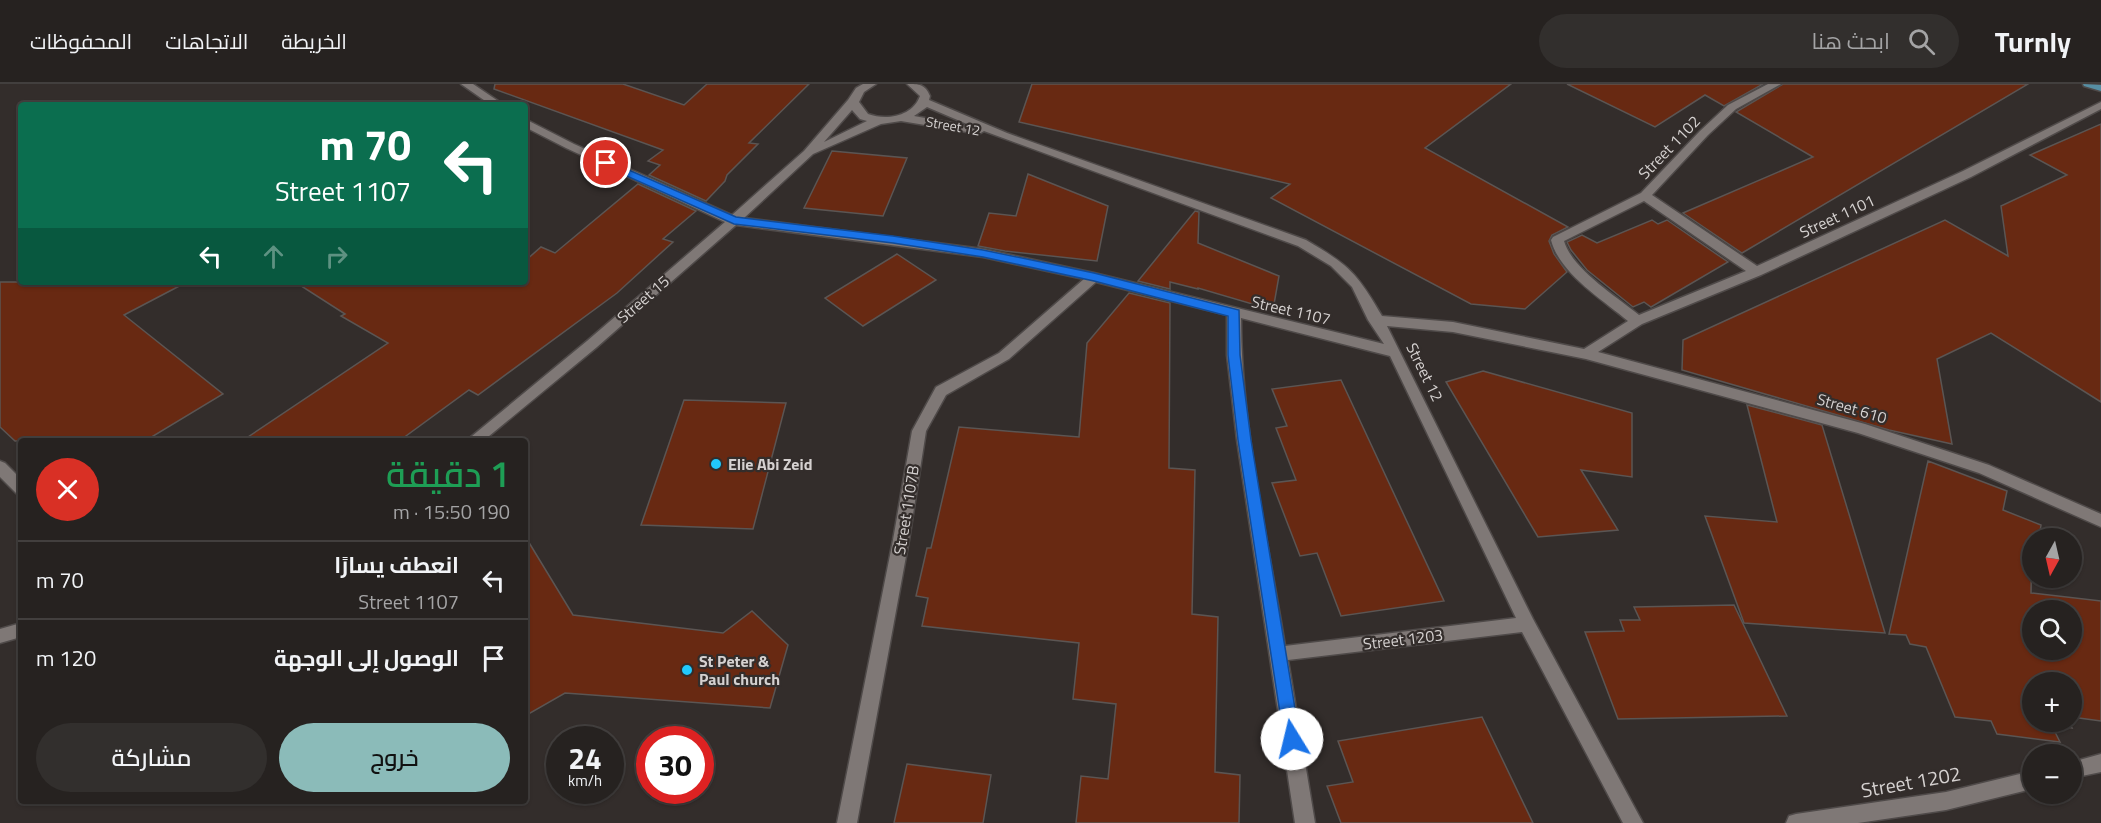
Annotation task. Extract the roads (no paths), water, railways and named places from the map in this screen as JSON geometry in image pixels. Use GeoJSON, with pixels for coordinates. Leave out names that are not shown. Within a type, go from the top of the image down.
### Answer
{"type":"FeatureCollection","features":[{"type":"Feature","properties":{"kind":"main road"},"geometry":{"type":"LineString","coordinates":[[2088,84],[2101,88]]}},
{"type":"Feature","properties":{"kind":"street"},"geometry":{"type":"LineString","coordinates":[[466,84],[493,102]]}},
{"type":"Feature","properties":{"kind":"street","name":"Street 15"},"geometry":{"type":"LineString","coordinates":[[477,438],[592,344],[734,220],[808,153],[853,102],[855,95],[869,84]]}},
{"type":"Feature","properties":{"kind":"street"},"geometry":{"type":"LineString","coordinates":[[903,118],[913,114],[925,102],[922,90],[912,84]]}},
{"type":"Feature","properties":{"kind":"street","name":"Street 1102"},"geometry":{"type":"LineString","coordinates":[[1637,321],[1578,271],[1557,246],[1557,240],[1644,196],[1732,107],[1776,84]]}},
{"type":"Feature","properties":{"kind":"street"},"geometry":{"type":"LineString","coordinates":[[853,102],[854,108],[860,114],[879,120]]}},
{"type":"Feature","properties":{"kind":"street","name":"Street 12"},"geometry":{"type":"LineString","coordinates":[[925,102],[1003,135],[1302,243],[1336,263],[1357,284],[1395,352],[1527,624],[1633,823]]}},
{"type":"Feature","properties":{"kind":"street","name":"Street 1101"},"geometry":{"type":"LineString","coordinates":[[1586,354],[1637,321],[1756,272],[1967,174],[2101,105]]}},
{"type":"Feature","properties":{"kind":"street","name":"Street 12"},"geometry":{"type":"LineString","coordinates":[[879,120],[903,118],[1003,135]]}},
{"type":"Feature","properties":{"kind":"street","name":"Street 15"},"geometry":{"type":"LineString","coordinates":[[808,153],[879,120]]}},
{"type":"Feature","properties":{"kind":"street","name":"Street 1107"},"geometry":{"type":"LineString","coordinates":[[528,124],[570,146],[734,220],[972,252],[1094,277],[1395,352]]}},
{"type":"Feature","properties":{"kind":"street"},"geometry":{"type":"LineString","coordinates":[[1644,196],[1756,272]]}},
{"type":"Feature","properties":{"kind":"street","name":"Street 1107B"},"geometry":{"type":"LineString","coordinates":[[847,823],[902,540],[919,431],[941,391],[1004,356],[1094,277]]}},
{"type":"Feature","properties":{"kind":"street"},"geometry":{"type":"LineString","coordinates":[[1234,313],[1234,355],[1244,440],[1305,823]]}},
{"type":"Feature","properties":{"kind":"street"},"geometry":{"type":"LineString","coordinates":[[1376,320],[1453,327],[1586,354]]}},
{"type":"Feature","properties":{"kind":"street","name":"Street 610"},"geometry":{"type":"LineString","coordinates":[[1586,354],[1860,428],[1984,469],[2101,521]]}},
{"type":"Feature","properties":{"kind":"street"},"geometry":{"type":"LineString","coordinates":[[0,467],[18,486]]}},
{"type":"Feature","properties":{"kind":"street","name":"Street 1203"},"geometry":{"type":"LineString","coordinates":[[1279,654],[1527,624]]}},
{"type":"Feature","properties":{"kind":"street"},"geometry":{"type":"LineString","coordinates":[[0,636],[18,631]]}},
{"type":"Feature","properties":{"kind":"street"},"geometry":{"type":"LineString","coordinates":[[2082,768],[2101,763]]}},
{"type":"Feature","properties":{"kind":"street","name":"Street 1202"},"geometry":{"type":"LineString","coordinates":[[1796,823],[1946,801],[2022,782]]}},
{"type":"Feature","properties":{"kind":"place","name":"Elie Abi Zeid"},"geometry":{"type":"Point","coordinates":[716,464]}},
{"type":"Feature","properties":{"kind":"place","name":"St Peter & Paul church"},"geometry":{"type":"Point","coordinates":[687,670]}}]}
